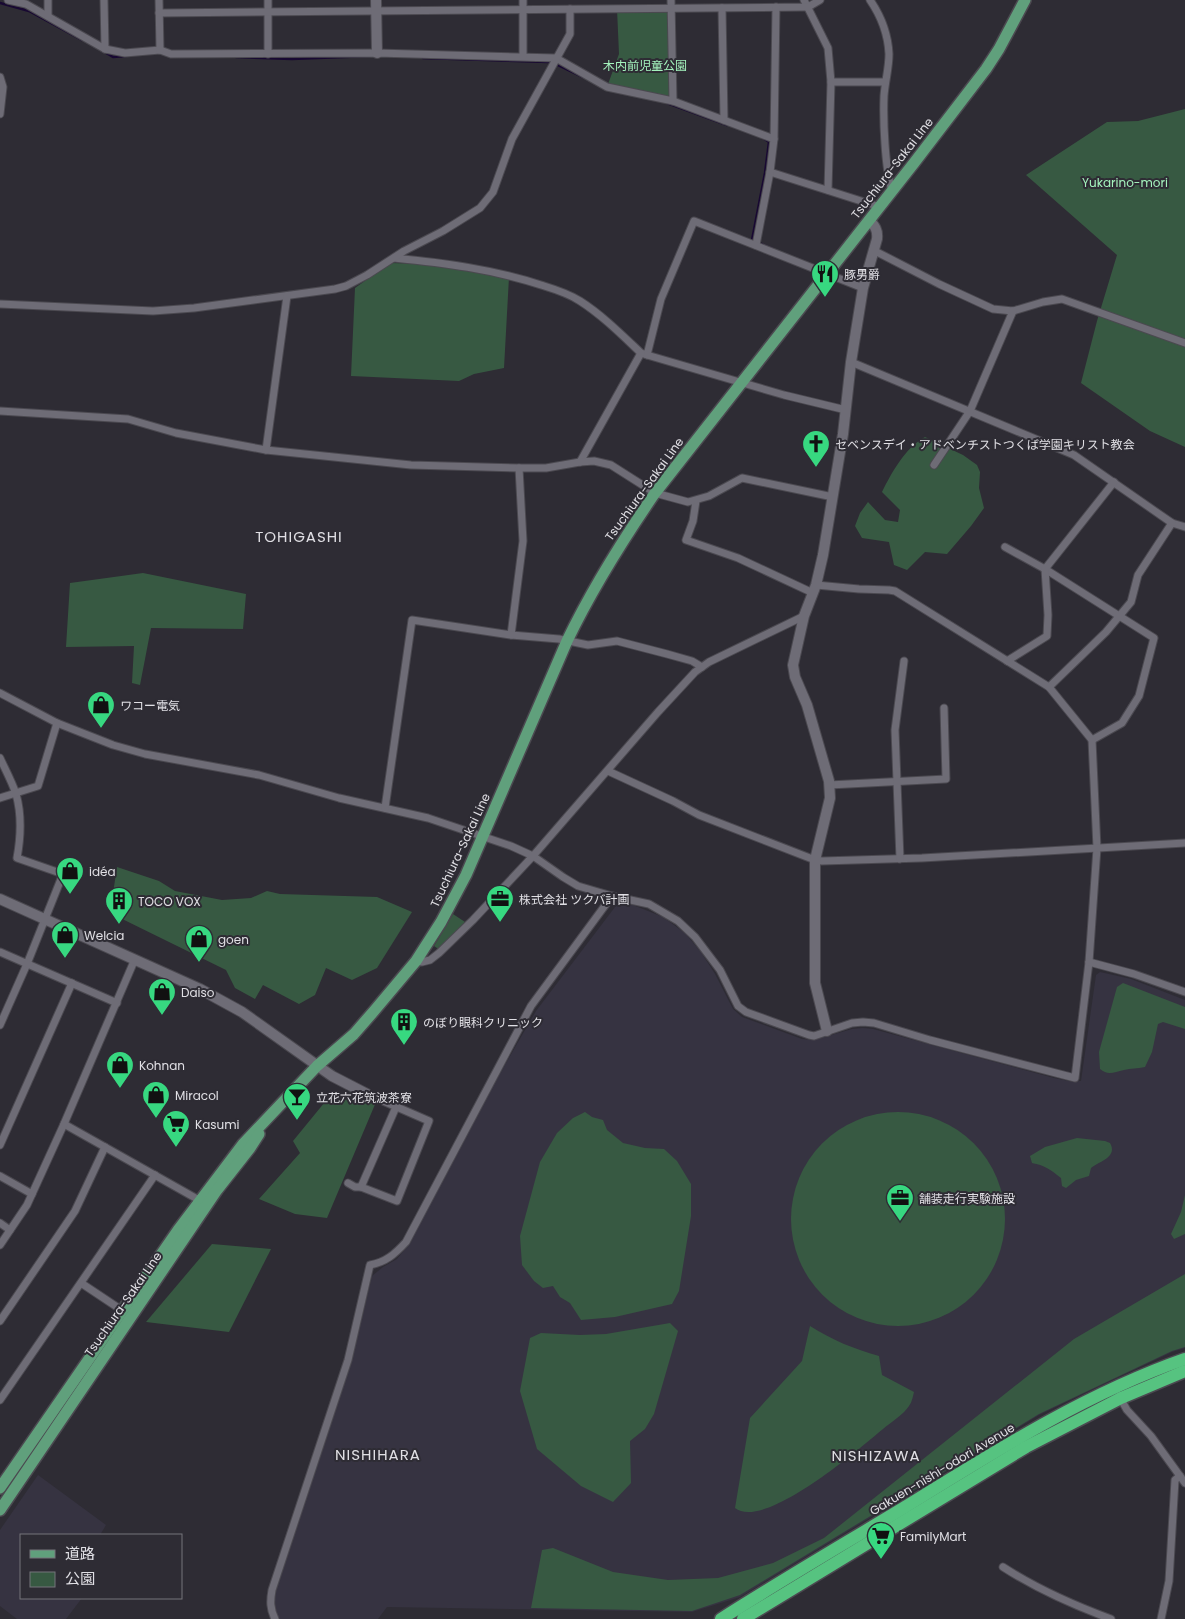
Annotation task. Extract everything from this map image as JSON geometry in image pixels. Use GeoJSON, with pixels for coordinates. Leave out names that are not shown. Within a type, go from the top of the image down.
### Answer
{"type":"FeatureCollection","features":[{"type":"Feature","properties":{"kind":"highway","name":"Gakuen-nishi-odori Avenue"},"geometry":{"type":"LineString","coordinates":[[1118,1393],[1161,1367],[1185,1359]]}},
{"type":"Feature","properties":{"kind":"highway","name":"Gakuen-nishi-odori Avenue"},"geometry":{"type":"LineString","coordinates":[[721,1619],[750,1613],[1048,1421],[1118,1393],[1185,1371]]}},
{"type":"Feature","properties":{"kind":"main road","name":"Tsuchiura-Sakai Line"},"geometry":{"type":"LineString","coordinates":[[0,1488],[199,1200],[243,1144],[317,1066],[354,1034],[416,961],[450,907],[466,875],[567,641],[585,604],[625,536],[655,493],[892,192],[986,69],[1004,41],[1025,0]]}},
{"type":"Feature","properties":{"kind":"main road","name":"Tsuchiura-Sakai Line"},"geometry":{"type":"LineString","coordinates":[[0,1510],[217,1190],[250,1148],[270,1115]]}},
{"type":"Feature","properties":{"kind":"street"},"geometry":{"type":"LineString","coordinates":[[8,0],[26,4],[105,49],[125,53],[160,50],[170,54],[377,53],[556,58],[607,87],[673,101],[774,139]]}},
{"type":"Feature","properties":{"kind":"street"},"geometry":{"type":"LineString","coordinates":[[48,0],[48,16]]}},
{"type":"Feature","properties":{"kind":"street"},"geometry":{"type":"LineString","coordinates":[[104,0],[105,49]]}},
{"type":"Feature","properties":{"kind":"street"},"geometry":{"type":"LineString","coordinates":[[159,0],[160,50]]}},
{"type":"Feature","properties":{"kind":"street"},"geometry":{"type":"LineString","coordinates":[[268,0],[268,54]]}},
{"type":"Feature","properties":{"kind":"street"},"geometry":{"type":"LineString","coordinates":[[376,0],[377,53]]}},
{"type":"Feature","properties":{"kind":"street"},"geometry":{"type":"LineString","coordinates":[[523,0],[523,56]]}},
{"type":"Feature","properties":{"kind":"street"},"geometry":{"type":"LineString","coordinates":[[671,0],[673,101]]}},
{"type":"Feature","properties":{"kind":"street"},"geometry":{"type":"LineString","coordinates":[[159,13],[776,7],[820,0]]}},
{"type":"Feature","properties":{"kind":"street"},"geometry":{"type":"LineString","coordinates":[[870,0],[883,25],[889,55],[885,82],[886,133],[892,192]]}},
{"type":"Feature","properties":{"kind":"street"},"geometry":{"type":"LineString","coordinates":[[806,3],[828,48],[831,82],[828,190]]}},
{"type":"Feature","properties":{"kind":"street"},"geometry":{"type":"LineString","coordinates":[[756,242],[770,172],[774,139],[776,7]]}},
{"type":"Feature","properties":{"kind":"street"},"geometry":{"type":"LineString","coordinates":[[722,8],[724,120]]}},
{"type":"Feature","properties":{"kind":"street"},"geometry":{"type":"LineString","coordinates":[[0,304],[152,311],[194,308],[322,292],[346,286],[474,212],[487,199],[497,183],[512,139],[570,34],[570,10]]}},
{"type":"Feature","properties":{"kind":"street"},"geometry":{"type":"LineString","coordinates":[[0,77],[3,87],[0,114]]}},
{"type":"Feature","properties":{"kind":"street"},"geometry":{"type":"LineString","coordinates":[[831,82],[885,82]]}},
{"type":"Feature","properties":{"kind":"street"},"geometry":{"type":"LineString","coordinates":[[770,172],[880,207]]}},
{"type":"Feature","properties":{"kind":"street"},"geometry":{"type":"LineString","coordinates":[[827,1031],[816,982],[815,860],[830,798],[829,785],[807,704],[795,677],[793,665],[804,616],[815,589],[846,410],[851,362],[863,288],[878,233],[876,227],[869,220]]}},
{"type":"Feature","properties":{"kind":"street"},"geometry":{"type":"LineString","coordinates":[[580,462],[644,354],[661,299],[694,221],[756,242],[863,288]]}},
{"type":"Feature","properties":{"kind":"street"},"geometry":{"type":"LineString","coordinates":[[873,250],[993,309],[1012,310],[1062,299],[1185,343]]}},
{"type":"Feature","properties":{"kind":"street"},"geometry":{"type":"LineString","coordinates":[[393,258],[472,267],[510,274],[578,300],[607,321],[644,354],[784,395],[846,410]]}},
{"type":"Feature","properties":{"kind":"street"},"geometry":{"type":"LineString","coordinates":[[266,450],[287,296]]}},
{"type":"Feature","properties":{"kind":"street"},"geometry":{"type":"LineString","coordinates":[[934,465],[970,411],[1012,310]]}},
{"type":"Feature","properties":{"kind":"street"},"geometry":{"type":"LineString","coordinates":[[851,362],[1074,454],[1172,523],[1185,528]]}},
{"type":"Feature","properties":{"kind":"street"},"geometry":{"type":"LineString","coordinates":[[0,411],[128,419],[176,433],[266,450],[411,465],[546,468],[580,462],[594,462],[611,465],[655,493],[688,502],[696,501],[742,478],[832,497]]}},
{"type":"Feature","properties":{"kind":"street"},"geometry":{"type":"LineString","coordinates":[[511,635],[523,540],[520,468]]}},
{"type":"Feature","properties":{"kind":"street"},"geometry":{"type":"LineString","coordinates":[[1007,661],[1047,636],[1048,615],[1045,569],[1114,482]]}},
{"type":"Feature","properties":{"kind":"street"},"geometry":{"type":"LineString","coordinates":[[0,693],[57,723],[113,745],[140,753],[259,775],[339,798],[428,818],[483,835],[533,856],[578,886],[649,904],[678,920],[695,936],[720,970],[738,1006],[746,1012],[802,1034],[814,1036],[852,1023],[874,1023],[930,1040],[1074,1078],[1089,962],[1097,848],[1092,740],[1049,687],[895,591],[815,589],[738,558],[686,540],[693,521],[696,501]]}},
{"type":"Feature","properties":{"kind":"street"},"geometry":{"type":"LineString","coordinates":[[1049,687],[1106,632],[1131,602],[1138,576],[1172,523]]}},
{"type":"Feature","properties":{"kind":"street"},"geometry":{"type":"LineString","coordinates":[[1005,547],[1045,569],[1154,638],[1139,696],[1122,723],[1092,740]]}},
{"type":"Feature","properties":{"kind":"street"},"geometry":{"type":"LineString","coordinates":[[416,961],[430,960],[473,920],[533,856],[658,712],[702,667],[804,616]]}},
{"type":"Feature","properties":{"kind":"street"},"geometry":{"type":"LineString","coordinates":[[385,808],[412,620],[511,635],[559,639],[588,645],[617,641],[692,661],[702,667]]}},
{"type":"Feature","properties":{"kind":"street"},"geometry":{"type":"LineString","coordinates":[[900,859],[895,730],[904,661]]}},
{"type":"Feature","properties":{"kind":"street"},"geometry":{"type":"LineString","coordinates":[[829,785],[946,779],[944,708]]}},
{"type":"Feature","properties":{"kind":"street"},"geometry":{"type":"LineString","coordinates":[[0,798],[38,786],[57,723]]}},
{"type":"Feature","properties":{"kind":"street"},"geometry":{"type":"LineString","coordinates":[[0,758],[16,793],[20,814],[21,836],[18,858],[63,874],[0,1025]]}},
{"type":"Feature","properties":{"kind":"street"},"geometry":{"type":"LineString","coordinates":[[608,771],[699,815],[815,860],[900,859],[1185,843]]}},
{"type":"Feature","properties":{"kind":"street"},"geometry":{"type":"LineString","coordinates":[[274,1619],[270,1610],[272,1590],[348,1360],[370,1265],[382,1263],[395,1254],[406,1242],[531,1006],[612,896]]}},
{"type":"Feature","properties":{"kind":"street"},"geometry":{"type":"LineString","coordinates":[[0,899],[200,988],[261,1025],[332,1076],[367,1094],[429,1121],[397,1201],[348,1183]]}},
{"type":"Feature","properties":{"kind":"street"},"geometry":{"type":"LineString","coordinates":[[0,952],[117,1003]]}},
{"type":"Feature","properties":{"kind":"street"},"geometry":{"type":"LineString","coordinates":[[0,1245],[27,1205],[135,959]]}},
{"type":"Feature","properties":{"kind":"street"},"geometry":{"type":"LineString","coordinates":[[1089,962],[1134,974],[1185,992]]}},
{"type":"Feature","properties":{"kind":"street"},"geometry":{"type":"LineString","coordinates":[[0,1145],[72,984]]}},
{"type":"Feature","properties":{"kind":"street"},"geometry":{"type":"LineString","coordinates":[[361,1187],[396,1107]]}},
{"type":"Feature","properties":{"kind":"street"},"geometry":{"type":"LineString","coordinates":[[64,1124],[199,1200]]}},
{"type":"Feature","properties":{"kind":"street"},"geometry":{"type":"LineString","coordinates":[[0,1321],[75,1210],[105,1147]]}},
{"type":"Feature","properties":{"kind":"street"},"geometry":{"type":"LineString","coordinates":[[0,1400],[155,1175]]}},
{"type":"Feature","properties":{"kind":"street"},"geometry":{"type":"LineString","coordinates":[[0,1176],[32,1194]]}},
{"type":"Feature","properties":{"kind":"street"},"geometry":{"type":"LineString","coordinates":[[0,1223],[10,1230]]}},
{"type":"Feature","properties":{"kind":"street"},"geometry":{"type":"LineString","coordinates":[[82,1283],[123,1311]]}},
{"type":"Feature","properties":{"kind":"street"},"geometry":{"type":"LineString","coordinates":[[1118,1393],[1128,1410],[1151,1436],[1185,1483]]}},
{"type":"Feature","properties":{"kind":"street"},"geometry":{"type":"LineString","coordinates":[[1161,1619],[1169,1581],[1175,1480],[1180,1476]]}},
{"type":"Feature","properties":{"kind":"street"},"geometry":{"type":"LineString","coordinates":[[1003,1567],[1045,1592],[1075,1606],[1111,1619]]}},
{"type":"Feature","properties":{"kind":"shaded area"},"geometry":{"type":"Polygon","coordinates":[[[621,903],[628,903],[663,917],[685,933],[701,952],[715,974],[733,1009],[742,1017],[802,1039],[814,1040],[852,1029],[873,1029],[1054,1078],[1081,1081],[1096,975],[1100,972],[1131,979],[1185,1000],[1185,1348],[1172,1352],[1039,1415],[740,1597],[692,1612],[387,1607],[378,1619],[280,1619],[275,1612],[273,1604],[276,1591],[351,1364],[372,1276],[397,1259],[408,1245],[472,1122],[536,1011],[615,907],[621,903]]]}},
{"type":"Feature","properties":{"kind":"shaded area"},"geometry":{"type":"Polygon","coordinates":[[[38,1475],[106,1525],[101,1534],[20,1534],[20,1599],[81,1599],[66,1619],[17,1619],[0,1606],[0,1530],[38,1475]]]}},
{"type":"Feature","properties":{"kind":"green space","name":"木内前児童公園"},"geometry":{"type":"Polygon","coordinates":[[[671,8],[673,101],[607,87],[619,54],[617,9],[671,8]]]}},
{"type":"Feature","properties":{"kind":"green space","name":"Yukarino-mori"},"geometry":{"type":"Polygon","coordinates":[[[1185,109],[1185,447],[1150,431],[1081,383],[1117,255],[1026,175],[1107,122],[1138,121],[1185,109]]]}},
{"type":"Feature","properties":{"kind":"green space"},"geometry":{"type":"Polygon","coordinates":[[[390,263],[427,264],[509,277],[504,368],[474,374],[459,381],[351,376],[355,288],[390,263]]]}},
{"type":"Feature","properties":{"kind":"green space"},"geometry":{"type":"Polygon","coordinates":[[[925,437],[963,455],[977,465],[980,472],[979,488],[984,508],[947,554],[925,552],[907,570],[894,565],[889,542],[862,538],[855,526],[860,513],[868,502],[885,520],[898,522],[900,510],[882,492],[905,454],[925,437]]]}},
{"type":"Feature","properties":{"kind":"green space"},"geometry":{"type":"Polygon","coordinates":[[[143,573],[246,594],[243,629],[151,628],[140,685],[132,683],[134,646],[66,647],[70,583],[143,573]]]}},
{"type":"Feature","properties":{"kind":"green space"},"geometry":{"type":"Polygon","coordinates":[[[117,867],[159,881],[175,891],[222,900],[251,898],[267,891],[280,894],[377,897],[412,912],[377,968],[352,980],[326,968],[315,995],[299,1004],[263,985],[255,999],[235,988],[226,970],[110,913],[117,867]]]}},
{"type":"Feature","properties":{"kind":"green space"},"geometry":{"type":"Polygon","coordinates":[[[453,914],[465,922],[440,950],[434,946],[453,914]]]}},
{"type":"Feature","properties":{"kind":"green space"},"geometry":{"type":"Polygon","coordinates":[[[1123,983],[1185,1007],[1185,1029],[1163,1022],[1158,1024],[1152,1052],[1145,1067],[1108,1073],[1100,1069],[1099,1052],[1117,987],[1123,983]]]}},
{"type":"Feature","properties":{"kind":"green space"},"geometry":{"type":"Polygon","coordinates":[[[350,1092],[376,1102],[327,1218],[295,1214],[259,1199],[300,1153],[293,1141],[329,1097],[342,1105],[350,1092]]]}},
{"type":"Feature","properties":{"kind":"green space"},"geometry":{"type":"Polygon","coordinates":[[[585,1112],[592,1117],[603,1120],[607,1130],[623,1143],[645,1148],[664,1149],[677,1161],[691,1184],[691,1216],[679,1291],[672,1304],[615,1317],[581,1320],[570,1303],[560,1297],[553,1286],[543,1288],[534,1281],[522,1265],[520,1236],[540,1162],[557,1133],[573,1118],[585,1112]]]}},
{"type":"Feature","properties":{"kind":"green space"},"geometry":{"type":"Polygon","coordinates":[[[887,1112],[909,1112],[929,1116],[949,1124],[974,1143],[993,1168],[1001,1188],[1005,1219],[1001,1250],[993,1270],[974,1295],[949,1314],[929,1322],[909,1326],[887,1326],[867,1322],[847,1314],[830,1302],[815,1287],[803,1270],[795,1250],[791,1230],[791,1208],[795,1188],[803,1168],[815,1151],[830,1136],[847,1124],[867,1116],[887,1112]]]}},
{"type":"Feature","properties":{"kind":"green space"},"geometry":{"type":"Polygon","coordinates":[[[1077,1138],[1105,1141],[1110,1143],[1112,1148],[1112,1152],[1107,1158],[1091,1168],[1089,1176],[1076,1180],[1066,1188],[1062,1186],[1061,1178],[1044,1167],[1032,1163],[1030,1156],[1045,1147],[1077,1138]]]}},
{"type":"Feature","properties":{"kind":"green space"},"geometry":{"type":"Polygon","coordinates":[[[1185,1195],[1185,1234],[1174,1239],[1171,1234],[1181,1212],[1185,1195]]]}},
{"type":"Feature","properties":{"kind":"green space"},"geometry":{"type":"Polygon","coordinates":[[[212,1244],[271,1249],[229,1332],[146,1322],[212,1244]]]}},
{"type":"Feature","properties":{"kind":"green space"},"geometry":{"type":"Polygon","coordinates":[[[1185,1274],[1185,1347],[1172,1351],[1039,1414],[740,1595],[692,1611],[531,1608],[542,1550],[553,1548],[613,1572],[668,1580],[718,1578],[773,1563],[824,1538],[1074,1339],[1185,1274]]]}},
{"type":"Feature","properties":{"kind":"green space"},"geometry":{"type":"Polygon","coordinates":[[[670,1323],[678,1331],[654,1414],[645,1429],[630,1441],[631,1483],[613,1502],[581,1486],[537,1449],[520,1391],[530,1338],[541,1333],[606,1334],[670,1323]]]}},
{"type":"Feature","properties":{"kind":"green space"},"geometry":{"type":"Polygon","coordinates":[[[810,1326],[843,1344],[879,1356],[882,1375],[914,1392],[911,1403],[907,1409],[854,1453],[811,1485],[767,1508],[749,1512],[735,1508],[750,1418],[802,1361],[810,1326]]]}},
{"type":"Feature","properties":{"kind":"waterway"},"geometry":{"type":"LineString","coordinates":[[0,3],[29,11],[82,40]]}},
{"type":"Feature","properties":{"kind":"waterway"},"geometry":{"type":"LineString","coordinates":[[103,51],[113,57],[126,56]]}},
{"type":"Feature","properties":{"kind":"waterway"},"geometry":{"type":"LineString","coordinates":[[236,57],[292,59],[370,56]]}},
{"type":"Feature","properties":{"kind":"waterway"},"geometry":{"type":"LineString","coordinates":[[423,58],[549,62]]}},
{"type":"Feature","properties":{"kind":"waterway"},"geometry":{"type":"LineString","coordinates":[[556,64],[583,77]]}},
{"type":"Feature","properties":{"kind":"waterway"},"geometry":{"type":"LineString","coordinates":[[667,103],[727,125]]}},
{"type":"Feature","properties":{"kind":"waterway"},"geometry":{"type":"LineString","coordinates":[[763,138],[769,142],[752,240],[773,249]]}},
{"type":"Feature","properties":{"kind":"place","name":"豚男爵"},"geometry":{"type":"Point","coordinates":[825,298]}},
{"type":"Feature","properties":{"kind":"place","name":"セベンスデイ・アドベンチストつくば学園キリスト教会"},"geometry":{"type":"Point","coordinates":[816,468]}},
{"type":"Feature","properties":{"kind":"place","name":"ワコー電気"},"geometry":{"type":"Point","coordinates":[101,729]}},
{"type":"Feature","properties":{"kind":"place","name":"idéa"},"geometry":{"type":"Point","coordinates":[70,895]}},
{"type":"Feature","properties":{"kind":"place","name":"株式会社 ツクバ計画"},"geometry":{"type":"Point","coordinates":[500,923]}},
{"type":"Feature","properties":{"kind":"place","name":"TOCO VOX"},"geometry":{"type":"Point","coordinates":[119,925]}},
{"type":"Feature","properties":{"kind":"place","name":"Welcia"},"geometry":{"type":"Point","coordinates":[65,959]}},
{"type":"Feature","properties":{"kind":"place","name":"goen"},"geometry":{"type":"Point","coordinates":[199,963]}},
{"type":"Feature","properties":{"kind":"place","name":"Daiso"},"geometry":{"type":"Point","coordinates":[162,1016]}},
{"type":"Feature","properties":{"kind":"place","name":"のぼり眼科クリニック"},"geometry":{"type":"Point","coordinates":[404,1046]}},
{"type":"Feature","properties":{"kind":"place","name":"Kohnan"},"geometry":{"type":"Point","coordinates":[120,1089]}},
{"type":"Feature","properties":{"kind":"place","name":"Miracol"},"geometry":{"type":"Point","coordinates":[156,1119]}},
{"type":"Feature","properties":{"kind":"place","name":"立花六花筑波茶寮"},"geometry":{"type":"Point","coordinates":[297,1121]}},
{"type":"Feature","properties":{"kind":"place","name":"Kasumi"},"geometry":{"type":"Point","coordinates":[176,1148]}},
{"type":"Feature","properties":{"kind":"place","name":"舗装走行実験施設"},"geometry":{"type":"Point","coordinates":[900,1222]}},
{"type":"Feature","properties":{"kind":"place","name":"FamilyMart"},"geometry":{"type":"Point","coordinates":[881,1560]}},
{"type":"Feature","properties":{"kind":"district","name":"TOHIGASHI"},"geometry":{"type":"Point","coordinates":[299,536]}},
{"type":"Feature","properties":{"kind":"district","name":"NISHIHARA"},"geometry":{"type":"Point","coordinates":[378,1454]}},
{"type":"Feature","properties":{"kind":"district","name":"NISHIZAWA"},"geometry":{"type":"Point","coordinates":[876,1455]}}]}
